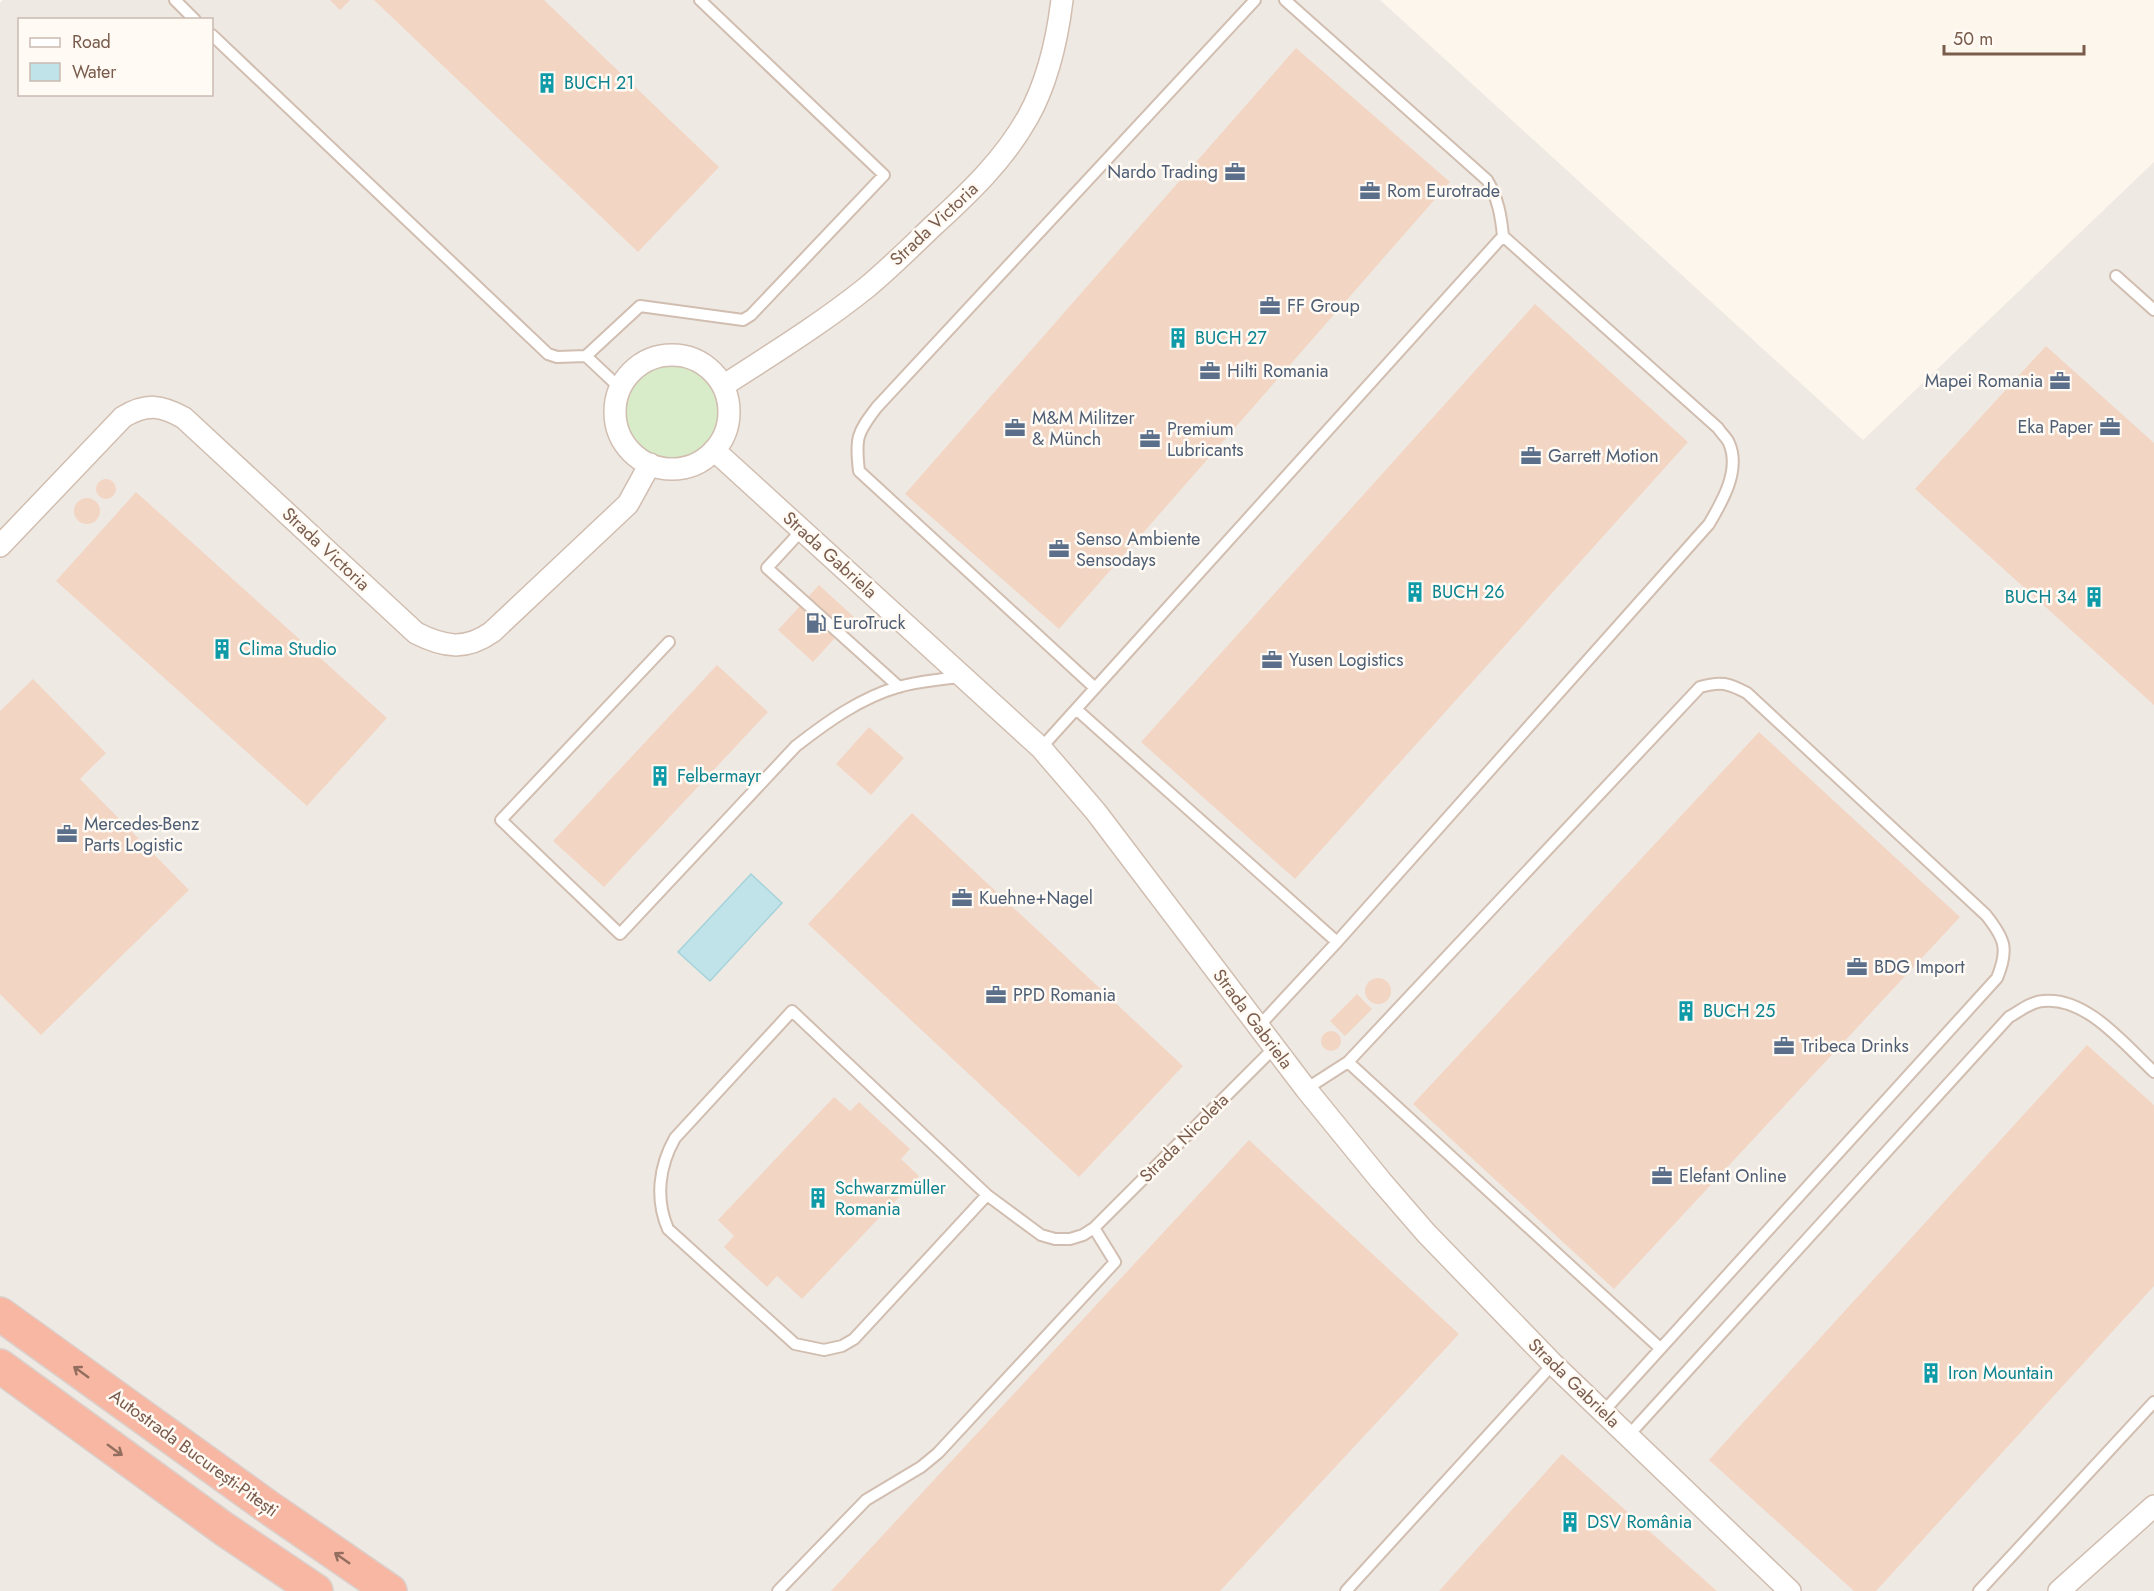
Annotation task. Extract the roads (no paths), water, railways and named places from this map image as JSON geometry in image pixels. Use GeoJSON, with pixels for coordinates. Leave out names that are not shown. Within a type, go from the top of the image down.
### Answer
{"type":"FeatureCollection","features":[{"type":"Feature","properties":{"kind":"highway","name":"Autostrada București-Pitești"},"geometry":{"type":"LineString","coordinates":[[0,1314],[268,1507],[390,1591]]}},
{"type":"Feature","properties":{"kind":"highway"},"geometry":{"type":"LineString","coordinates":[[0,1366],[309,1591]]}},
{"type":"Feature","properties":{"kind":"highway"},"geometry":{"type":"LineString","coordinates":[[224,1529],[316,1591]]}},
{"type":"Feature","properties":{"kind":"street","name":"Strada Victoria"},"geometry":{"type":"LineString","coordinates":[[723,386],[816,325],[868,286],[982,179],[1006,151],[1028,117],[1044,84],[1054,50],[1062,0]]}},
{"type":"Feature","properties":{"kind":"street"},"geometry":{"type":"LineString","coordinates":[[661,355],[680,355],[698,360],[712,371],[723,386],[729,402],[729,420],[724,436],[714,450],[691,466],[664,468],[650,464],[637,457],[626,446],[619,433],[615,418],[615,402],[620,388],[630,373],[644,361],[661,355]]}},
{"type":"Feature","properties":{"kind":"street","name":"Strada Victoria"},"geometry":{"type":"LineString","coordinates":[[0,546],[123,417],[146,407],[157,407],[170,410],[184,418],[416,633],[443,645],[456,645],[481,640],[492,632],[628,504],[650,464]]}},
{"type":"Feature","properties":{"kind":"street","name":"Strada Gabriela"},"geometry":{"type":"LineString","coordinates":[[714,450],[1041,748],[1096,812],[1306,1089],[1426,1233],[1553,1364],[1791,1591]]}},
{"type":"Feature","properties":{"kind":"street"},"geometry":{"type":"LineString","coordinates":[[2059,1591],[2154,1506]]}},
{"type":"Feature","properties":{"kind":"lane"},"geometry":{"type":"LineString","coordinates":[[175,0],[193,18]]}},
{"type":"Feature","properties":{"kind":"lane"},"geometry":{"type":"LineString","coordinates":[[213,36],[548,354],[557,357],[586,356],[640,306],[742,320],[750,315],[884,175],[700,0]]}},
{"type":"Feature","properties":{"kind":"lane"},"geometry":{"type":"LineString","coordinates":[[1095,688],[859,471],[856,446],[863,425],[878,407],[1256,0]]}},
{"type":"Feature","properties":{"kind":"lane"},"geometry":{"type":"LineString","coordinates":[[1041,748],[1503,236],[1502,217],[1496,195],[1487,180],[1285,0]]}},
{"type":"Feature","properties":{"kind":"lane"},"geometry":{"type":"LineString","coordinates":[[1259,1026],[1337,942],[1709,524],[1728,486],[1733,464],[1729,444],[1718,428],[1503,236]]}},
{"type":"Feature","properties":{"kind":"lane"},"geometry":{"type":"LineString","coordinates":[[2116,276],[2154,310]]}},
{"type":"Feature","properties":{"kind":"lane"},"geometry":{"type":"LineString","coordinates":[[586,356],[620,388]]}},
{"type":"Feature","properties":{"kind":"lane"},"geometry":{"type":"LineString","coordinates":[[802,530],[767,568],[898,687]]}},
{"type":"Feature","properties":{"kind":"lane"},"geometry":{"type":"LineString","coordinates":[[669,642],[501,820],[620,934],[796,746],[822,726],[855,705],[898,687],[963,676]]}},
{"type":"Feature","properties":{"kind":"lane"},"geometry":{"type":"LineString","coordinates":[[1306,1089],[1348,1062],[1700,687],[1714,683],[1730,684],[1747,693],[1986,915],[1998,930],[2005,947],[2004,960],[1997,978],[1603,1412]]}},
{"type":"Feature","properties":{"kind":"lane"},"geometry":{"type":"LineString","coordinates":[[1076,709],[1337,942]]}},
{"type":"Feature","properties":{"kind":"lane"},"geometry":{"type":"LineString","coordinates":[[1628,1436],[2009,1017],[2025,1007],[2042,1001],[2063,1002],[2085,1011],[2154,1072]]}},
{"type":"Feature","properties":{"kind":"lane"},"geometry":{"type":"LineString","coordinates":[[778,1591],[859,1505],[921,1467],[938,1453],[1115,1262],[1094,1228],[1070,1239],[1055,1239],[1041,1235],[987,1195],[792,1011],[675,1138],[667,1152],[660,1183],[661,1213],[668,1229],[795,1344],[824,1350],[842,1346],[854,1339],[987,1195]]}},
{"type":"Feature","properties":{"kind":"lane","name":"Strada Nicoleta"},"geometry":{"type":"LineString","coordinates":[[1094,1228],[1274,1048]]}},
{"type":"Feature","properties":{"kind":"lane"},"geometry":{"type":"LineString","coordinates":[[1348,1062],[1660,1348]]}},
{"type":"Feature","properties":{"kind":"lane"},"geometry":{"type":"LineString","coordinates":[[1346,1591],[1553,1364]]}},
{"type":"Feature","properties":{"kind":"lane"},"geometry":{"type":"LineString","coordinates":[[1979,1591],[2154,1402]]}},
{"type":"Feature","properties":{"kind":"water"},"geometry":{"type":"Polygon","coordinates":[[[751,874],[782,903],[710,981],[678,952],[751,874]]]}},
{"type":"Feature","properties":{"kind":"place","name":"BUCH 21"},"geometry":{"type":"Point","coordinates":[547,83]}},
{"type":"Feature","properties":{"kind":"place","name":"Nardo Trading"},"geometry":{"type":"Point","coordinates":[1235,172]}},
{"type":"Feature","properties":{"kind":"place","name":"Rom Eurotrade"},"geometry":{"type":"Point","coordinates":[1370,191]}},
{"type":"Feature","properties":{"kind":"place","name":"FF Group"},"geometry":{"type":"Point","coordinates":[1270,306]}},
{"type":"Feature","properties":{"kind":"place","name":"BUCH 27"},"geometry":{"type":"Point","coordinates":[1178,338]}},
{"type":"Feature","properties":{"kind":"place","name":"Hilti Romania"},"geometry":{"type":"Point","coordinates":[1210,371]}},
{"type":"Feature","properties":{"kind":"place","name":"Mapei Romania"},"geometry":{"type":"Point","coordinates":[2060,381]}},
{"type":"Feature","properties":{"kind":"place","name":"Eka Paper"},"geometry":{"type":"Point","coordinates":[2110,427]}},
{"type":"Feature","properties":{"kind":"place","name":"M&M Militzer & Münch"},"geometry":{"type":"Point","coordinates":[1015,428]}},
{"type":"Feature","properties":{"kind":"place","name":"Premium Lubricants"},"geometry":{"type":"Point","coordinates":[1150,439]}},
{"type":"Feature","properties":{"kind":"place","name":"Garrett Motion"},"geometry":{"type":"Point","coordinates":[1531,456]}},
{"type":"Feature","properties":{"kind":"place","name":"Senso Ambiente Sensodays"},"geometry":{"type":"Point","coordinates":[1059,549]}},
{"type":"Feature","properties":{"kind":"place","name":"BUCH 26"},"geometry":{"type":"Point","coordinates":[1415,592]}},
{"type":"Feature","properties":{"kind":"place","name":"BUCH 34"},"geometry":{"type":"Point","coordinates":[2094,597]}},
{"type":"Feature","properties":{"kind":"place","name":"EuroTruck"},"geometry":{"type":"Point","coordinates":[816,623]}},
{"type":"Feature","properties":{"kind":"place","name":"Clima Studio"},"geometry":{"type":"Point","coordinates":[222,649]}},
{"type":"Feature","properties":{"kind":"place","name":"Yusen Logistics"},"geometry":{"type":"Point","coordinates":[1272,660]}},
{"type":"Feature","properties":{"kind":"place","name":"Felbermayr"},"geometry":{"type":"Point","coordinates":[660,776]}},
{"type":"Feature","properties":{"kind":"place","name":"Mercedes-Benz Parts Logistic"},"geometry":{"type":"Point","coordinates":[67,834]}},
{"type":"Feature","properties":{"kind":"place","name":"Kuehne+Nagel"},"geometry":{"type":"Point","coordinates":[962,898]}},
{"type":"Feature","properties":{"kind":"place","name":"BDG Import"},"geometry":{"type":"Point","coordinates":[1857,967]}},
{"type":"Feature","properties":{"kind":"place","name":"PPD Romania"},"geometry":{"type":"Point","coordinates":[996,995]}},
{"type":"Feature","properties":{"kind":"place","name":"BUCH 25"},"geometry":{"type":"Point","coordinates":[1686,1011]}},
{"type":"Feature","properties":{"kind":"place","name":"Tribeca Drinks"},"geometry":{"type":"Point","coordinates":[1784,1046]}},
{"type":"Feature","properties":{"kind":"place","name":"Elefant Online"},"geometry":{"type":"Point","coordinates":[1662,1176]}},
{"type":"Feature","properties":{"kind":"place","name":"Schwarzmüller Romania"},"geometry":{"type":"Point","coordinates":[818,1198]}},
{"type":"Feature","properties":{"kind":"place","name":"Iron Mountain"},"geometry":{"type":"Point","coordinates":[1931,1373]}},
{"type":"Feature","properties":{"kind":"place","name":"DSV România"},"geometry":{"type":"Point","coordinates":[1570,1522]}}]}
